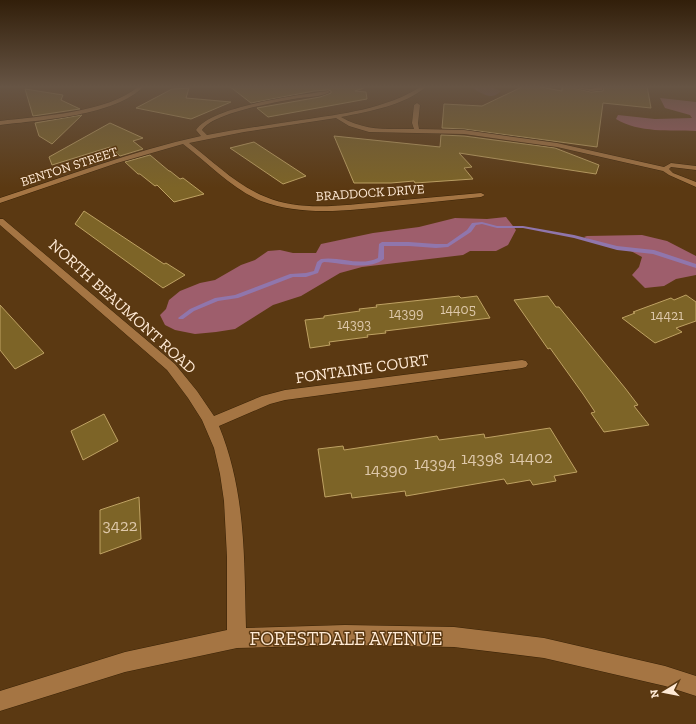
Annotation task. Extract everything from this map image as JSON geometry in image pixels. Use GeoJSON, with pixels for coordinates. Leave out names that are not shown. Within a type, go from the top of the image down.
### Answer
{"type":"FeatureCollection","features":[{"type":"Feature","properties":{"kind":"street"},"geometry":{"type":"LineString","coordinates":[[0,123],[19,120]]}},
{"type":"Feature","properties":{"kind":"street"},"geometry":{"type":"LineString","coordinates":[[205,137],[199,130],[202,125],[214,120]]}},
{"type":"Feature","properties":{"kind":"street","name":"BENTON STREET"},"geometry":{"type":"LineString","coordinates":[[0,201],[184,142],[205,137],[312,120]]}},
{"type":"Feature","properties":{"kind":"street"},"geometry":{"type":"LineString","coordinates":[[342,120],[351,126],[379,132],[464,132],[557,145],[665,169],[669,173],[696,185]]}},
{"type":"Feature","properties":{"kind":"street"},"geometry":{"type":"LineString","coordinates":[[415,120],[417,131]]}},
{"type":"Feature","properties":{"kind":"street","name":"BRADDOCK DRIVE"},"geometry":{"type":"LineString","coordinates":[[184,142],[250,192],[264,200],[286,205],[342,208],[481,195]]}},
{"type":"Feature","properties":{"kind":"street"},"geometry":{"type":"LineString","coordinates":[[665,169],[671,165],[696,168]]}},
{"type":"Feature","properties":{"kind":"street","name":"NORTH BEAUMONT ROAD"},"geometry":{"type":"LineString","coordinates":[[0,221],[171,367],[192,391],[211,423],[228,476],[233,515],[237,638]]}},
{"type":"Feature","properties":{"kind":"street","name":"FONTAINE COURT"},"geometry":{"type":"LineString","coordinates":[[211,423],[267,400],[285,395],[522,364]]}},
{"type":"Feature","properties":{"kind":"street","name":"FORESTDALE AVENUE"},"geometry":{"type":"LineString","coordinates":[[0,701],[125,662],[237,638],[345,635],[454,637],[544,648],[665,676],[696,686]]}},
{"type":"Feature","properties":{"kind":"shaded area"},"geometry":{"type":"Polygon","coordinates":[[[618,120],[696,120],[696,131],[645,129],[618,120]]]}},
{"type":"Feature","properties":{"kind":"shaded area"},"geometry":{"type":"Polygon","coordinates":[[[506,217],[516,230],[508,245],[496,251],[470,251],[463,255],[362,267],[340,273],[301,296],[273,305],[235,329],[195,334],[175,330],[165,325],[160,315],[166,309],[169,300],[180,291],[200,283],[215,280],[241,265],[255,260],[268,251],[280,250],[293,253],[316,253],[321,244],[373,233],[419,227],[455,218],[487,219],[506,217]]]}},
{"type":"Feature","properties":{"kind":"shaded area"},"geometry":{"type":"Polygon","coordinates":[[[642,235],[667,241],[696,256],[696,275],[676,279],[664,286],[645,288],[632,275],[639,267],[642,257],[629,250],[593,242],[584,237],[642,235]]]}},
{"type":"Feature","properties":{"kind":"building"},"geometry":{"type":"Polygon","coordinates":[[[54,120],[77,120],[52,144],[39,136],[35,123],[54,120]]]}},
{"type":"Feature","properties":{"kind":"building"},"geometry":{"type":"Polygon","coordinates":[[[443,120],[601,120],[597,147],[464,129],[442,128],[443,120]]]}},
{"type":"Feature","properties":{"kind":"building"},"geometry":{"type":"Polygon","coordinates":[[[110,123],[143,138],[133,141],[143,149],[120,156],[110,147],[52,165],[49,157],[110,123]]]}},
{"type":"Feature","properties":{"kind":"building"},"geometry":{"type":"Polygon","coordinates":[[[441,135],[464,136],[555,148],[599,165],[596,174],[459,153],[472,167],[464,168],[473,179],[415,183],[414,181],[391,183],[354,183],[334,136],[440,147],[441,135]]]}},
{"type":"Feature","properties":{"kind":"building"},"geometry":{"type":"Polygon","coordinates":[[[254,142],[306,176],[283,184],[230,148],[254,142]]]}},
{"type":"Feature","properties":{"kind":"building"},"geometry":{"type":"Polygon","coordinates":[[[150,155],[180,179],[183,178],[204,194],[174,202],[157,185],[155,186],[138,174],[125,162],[150,155]]]}},
{"type":"Feature","properties":{"kind":"building"},"geometry":{"type":"Polygon","coordinates":[[[84,211],[164,264],[166,263],[185,275],[163,288],[75,224],[84,211]]]}},
{"type":"Feature","properties":{"kind":"building"},"geometry":{"type":"Polygon","coordinates":[[[686,295],[696,302],[696,321],[676,328],[682,332],[655,343],[622,318],[635,313],[633,312],[671,298],[674,300],[686,295]]]}},
{"type":"Feature","properties":{"kind":"building"},"geometry":{"type":"Polygon","coordinates":[[[459,296],[461,298],[477,296],[490,318],[385,331],[386,333],[329,342],[330,345],[310,348],[305,320],[360,311],[359,309],[377,307],[376,305],[459,296]]]}},
{"type":"Feature","properties":{"kind":"building"},"geometry":{"type":"Polygon","coordinates":[[[548,296],[556,307],[559,307],[625,388],[638,405],[634,406],[649,425],[604,432],[591,413],[595,412],[583,394],[550,348],[548,349],[514,300],[548,296]]]}},
{"type":"Feature","properties":{"kind":"building"},"geometry":{"type":"Polygon","coordinates":[[[0,305],[44,353],[15,369],[0,350],[0,305]]]}},
{"type":"Feature","properties":{"kind":"building"},"geometry":{"type":"Polygon","coordinates":[[[104,414],[118,441],[83,460],[71,431],[104,414]]]}},
{"type":"Feature","properties":{"kind":"building"},"geometry":{"type":"Polygon","coordinates":[[[550,428],[577,472],[554,476],[556,481],[533,485],[530,480],[507,484],[504,479],[406,496],[405,491],[352,498],[351,493],[325,497],[318,449],[343,446],[344,450],[437,436],[439,440],[484,434],[485,438],[550,428]]]}},
{"type":"Feature","properties":{"kind":"building"},"geometry":{"type":"Polygon","coordinates":[[[139,497],[141,539],[100,554],[100,510],[139,497]]]}},
{"type":"Feature","properties":{"kind":"waterway"},"geometry":{"type":"LineString","coordinates":[[181,318],[192,310],[217,299],[236,297],[292,275],[306,275],[316,272],[320,262],[323,260],[353,263],[375,262],[381,259],[382,244],[448,245],[469,231],[474,224],[482,223],[497,227],[523,227],[574,237],[617,248],[654,252],[696,266]]}}]}
